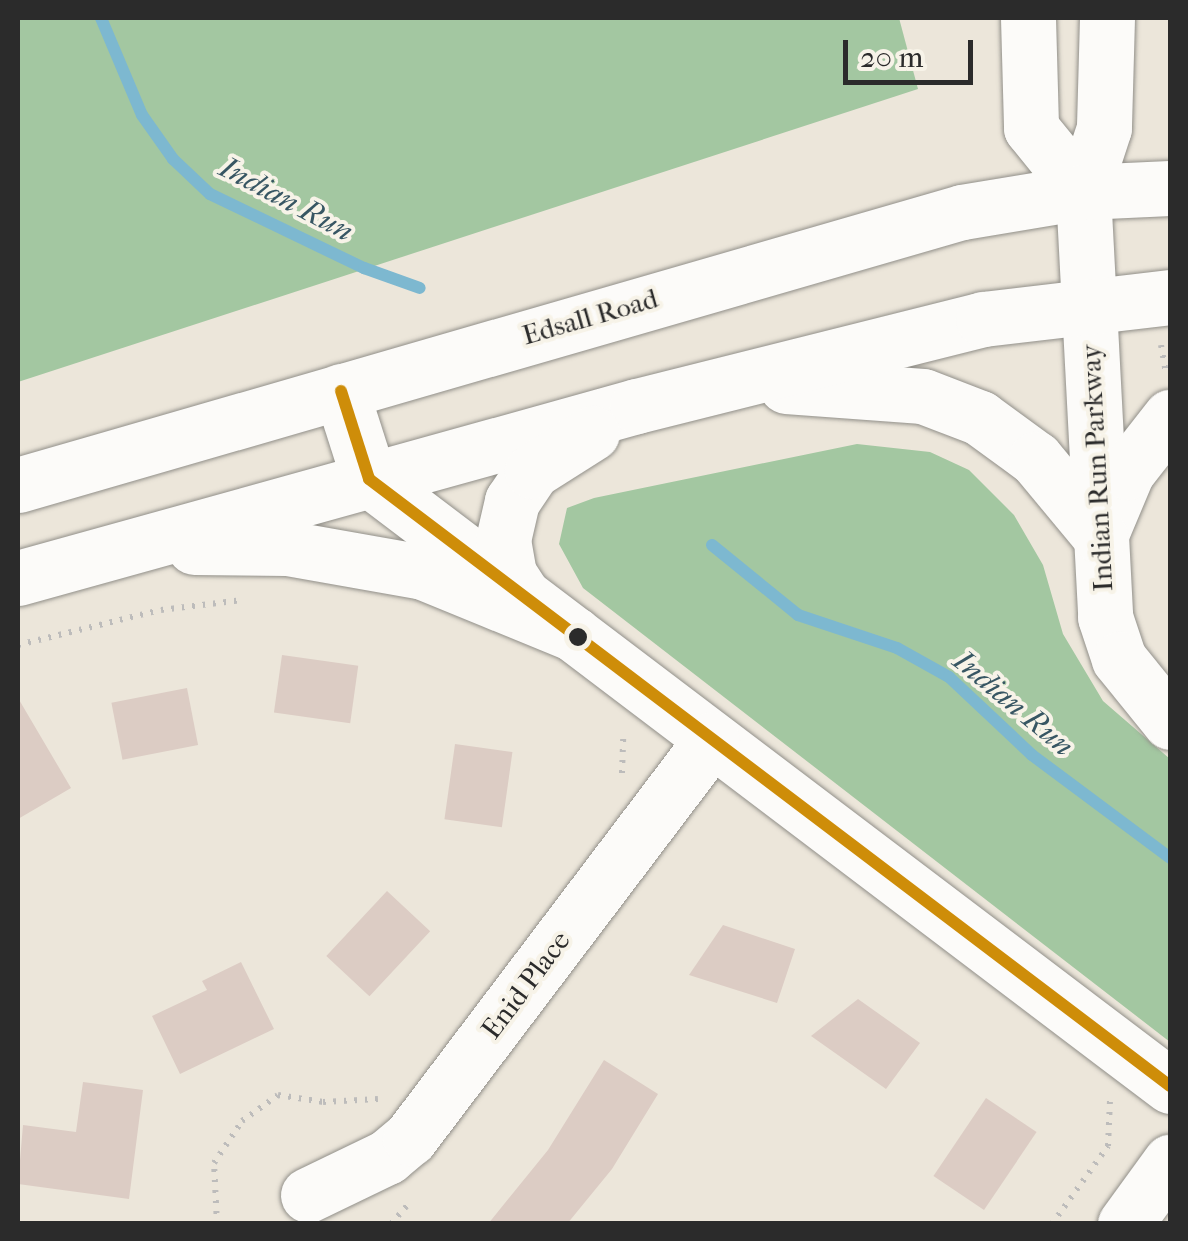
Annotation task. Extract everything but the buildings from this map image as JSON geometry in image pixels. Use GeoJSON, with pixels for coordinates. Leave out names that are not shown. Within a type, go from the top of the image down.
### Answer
{"type":"FeatureCollection","features":[{"type":"Feature","properties":{"kind":"main road"},"geometry":{"type":"LineString","coordinates":[[1028,18],[1030,128],[1083,192]]}},
{"type":"Feature","properties":{"kind":"main road"},"geometry":{"type":"LineString","coordinates":[[1083,192],[1104,128],[1107,18]]}},
{"type":"Feature","properties":{"kind":"main road","name":"Edsall Road"},"geometry":{"type":"LineString","coordinates":[[18,484],[962,212],[1083,192],[1170,188]]}},
{"type":"Feature","properties":{"kind":"main road","name":"Indian Run Parkway"},"geometry":{"type":"LineString","coordinates":[[1083,192],[1100,536],[1110,640],[1145,696],[1170,722]]}},
{"type":"Feature","properties":{"kind":"main road"},"geometry":{"type":"LineString","coordinates":[[18,578],[637,406],[983,319],[1088,304],[1164,313]]}},
{"type":"Feature","properties":{"kind":"main road"},"geometry":{"type":"LineString","coordinates":[[698,390],[846,388],[956,407],[1012,437],[1100,536],[1127,472],[1169,399]]}},
{"type":"Feature","properties":{"kind":"main road"},"geometry":{"type":"LineString","coordinates":[[341,391],[369,479],[1170,1086]]}},
{"type":"Feature","properties":{"kind":"main road"},"geometry":{"type":"LineString","coordinates":[[522,594],[509,574],[503,540],[522,483],[548,459],[637,406]]}},
{"type":"Feature","properties":{"kind":"main road"},"geometry":{"type":"LineString","coordinates":[[97,556],[222,546],[367,558],[424,572],[574,634]]}},
{"type":"Feature","properties":{"kind":"main road","name":"Enid Place"},"geometry":{"type":"LineString","coordinates":[[308,1195],[387,1157],[410,1138],[712,739]]}},
{"type":"Feature","properties":{"kind":"main road"},"geometry":{"type":"LineString","coordinates":[[1124,1224],[1170,1162]]}},
{"type":"Feature","properties":{"kind":"path"},"geometry":{"type":"LineString","coordinates":[[1164,313],[1169,399]]}},
{"type":"Feature","properties":{"kind":"path"},"geometry":{"type":"LineString","coordinates":[[18,645],[162,610],[252,599]]}},
{"type":"Feature","properties":{"kind":"path"},"geometry":{"type":"LineString","coordinates":[[610,792],[622,776],[625,740],[615,726]]}},
{"type":"Feature","properties":{"kind":"path"},"geometry":{"type":"LineString","coordinates":[[217,1224],[214,1163],[242,1121],[278,1094],[377,1100],[390,1086]]}},
{"type":"Feature","properties":{"kind":"path"},"geometry":{"type":"LineString","coordinates":[[1052,1224],[1108,1146],[1110,1099],[1098,1088]]}},
{"type":"Feature","properties":{"kind":"path"},"geometry":{"type":"LineString","coordinates":[[391,1224],[414,1196]]}},
{"type":"Feature","properties":{"kind":"green space"},"geometry":{"type":"Polygon","coordinates":[[[18,18],[899,18],[918,89],[18,382],[18,18]]]}},
{"type":"Feature","properties":{"kind":"green space"},"geometry":{"type":"Polygon","coordinates":[[[857,444],[930,452],[969,470],[1014,515],[1043,565],[1063,634],[1103,701],[1170,759],[1170,1042],[583,588],[559,544],[567,508],[594,498],[857,444]]]}},
{"type":"Feature","properties":{"kind":"waterway","name":"Indian Run"},"geometry":{"type":"LineString","coordinates":[[101,18],[142,115],[173,159],[210,194],[364,268],[420,288]]}},
{"type":"Feature","properties":{"kind":"waterway","name":"Indian Run"},"geometry":{"type":"LineString","coordinates":[[712,545],[798,615],[897,648],[949,677],[1032,755],[1170,858]]}},
{"type":"Feature","properties":{"kind":"transit line"},"geometry":{"type":"LineString","coordinates":[[341,391],[369,479],[1170,1086]]}}]}
